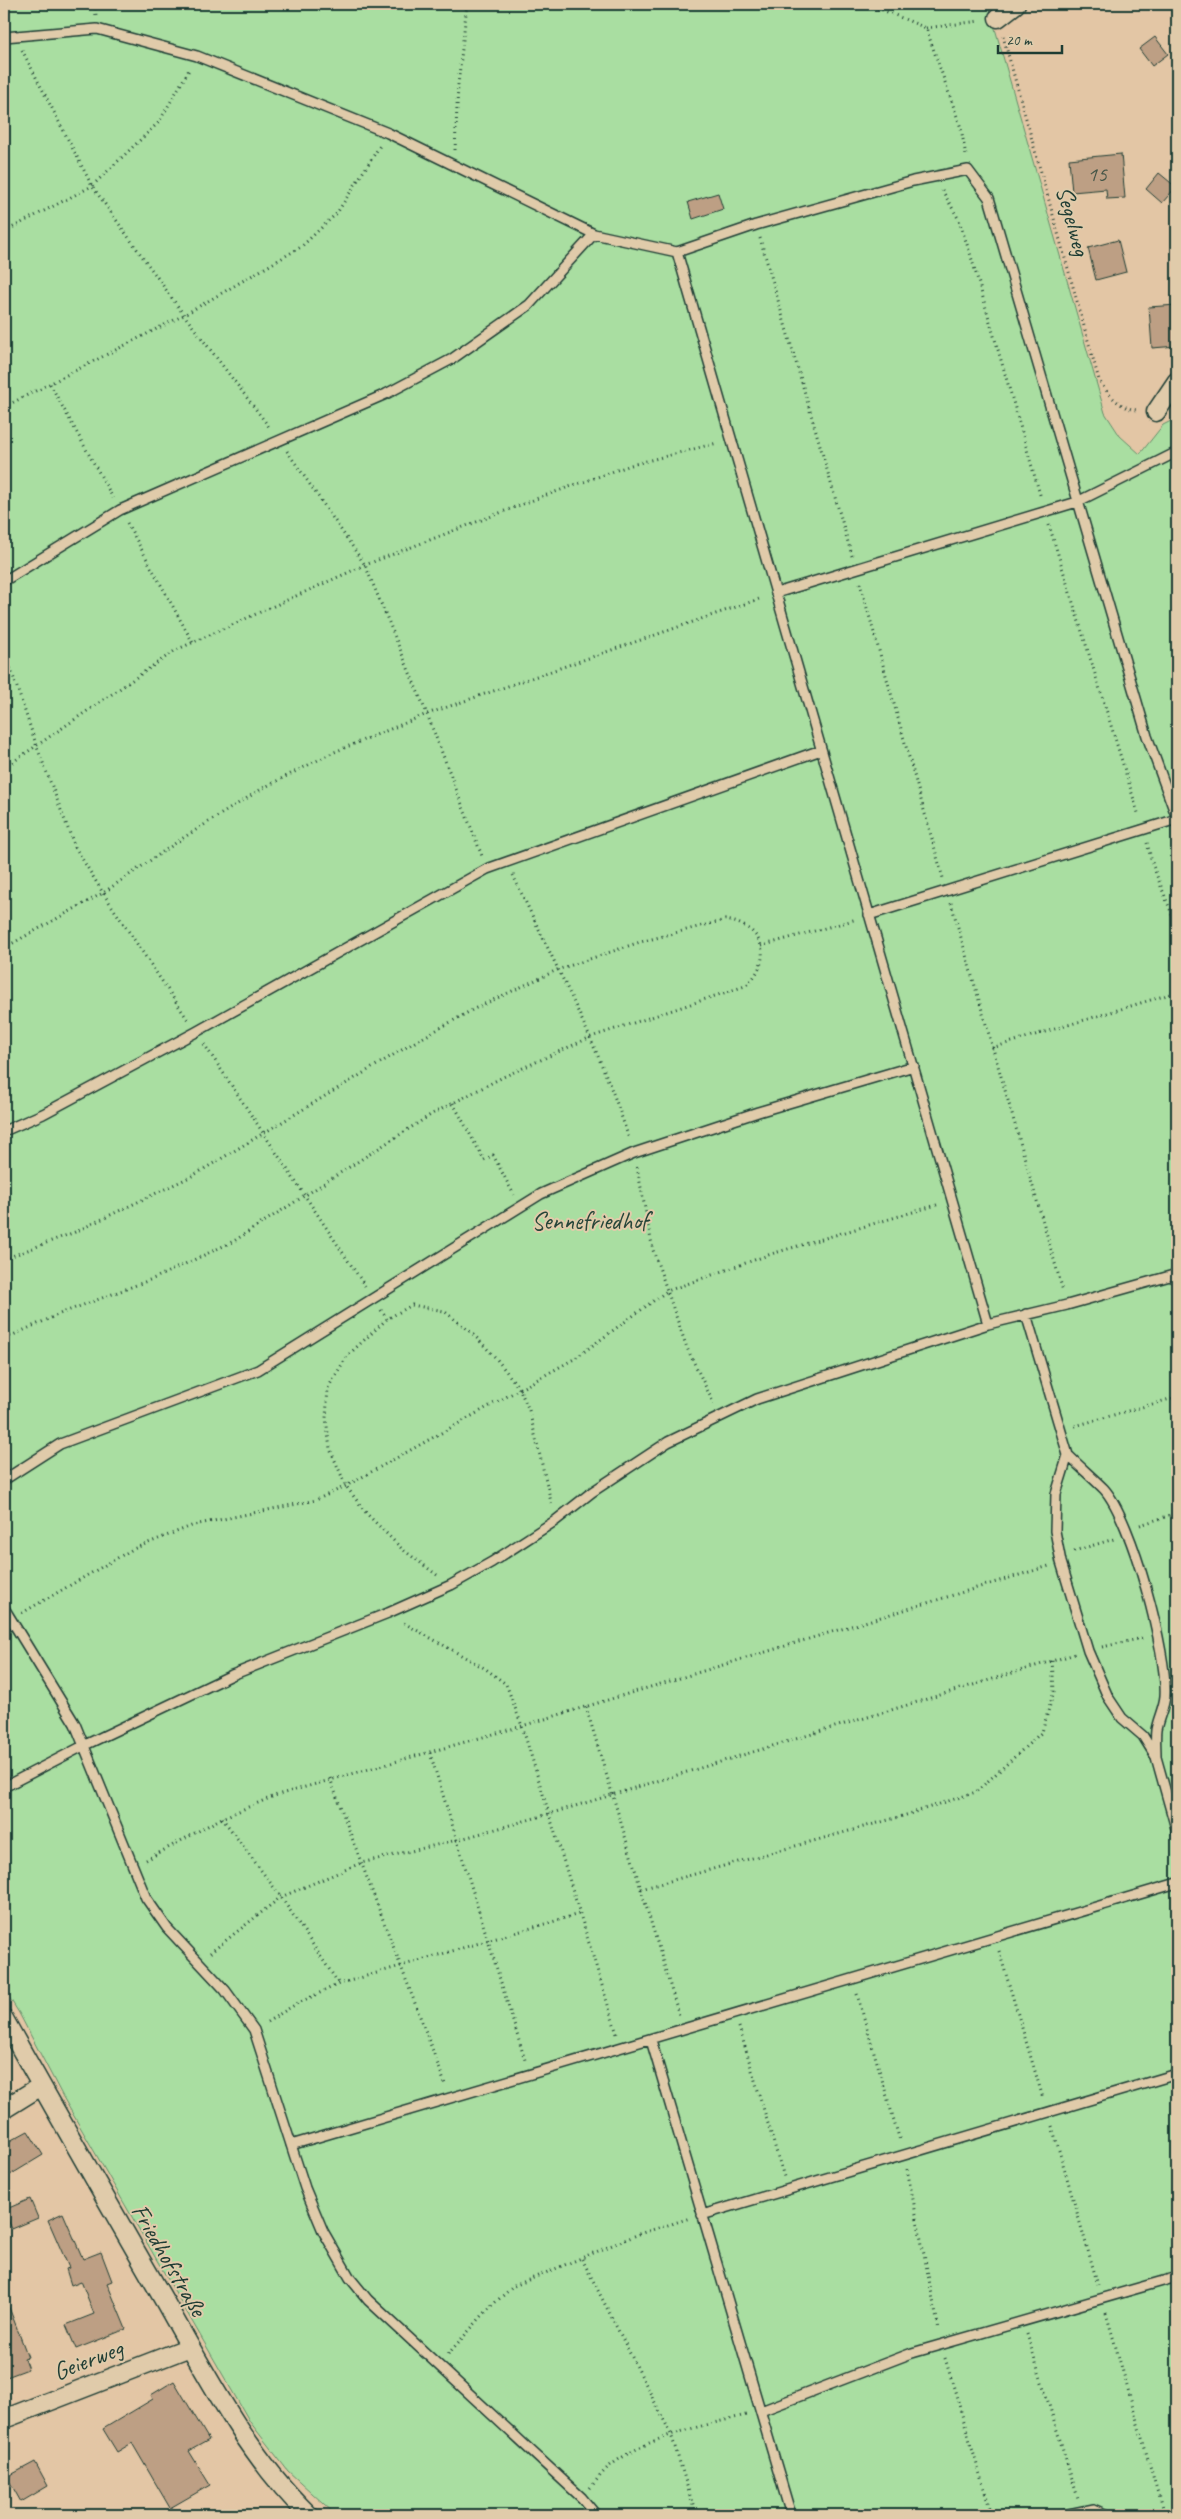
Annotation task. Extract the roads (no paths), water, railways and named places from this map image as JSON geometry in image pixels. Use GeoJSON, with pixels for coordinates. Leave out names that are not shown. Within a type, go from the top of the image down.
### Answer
{"type":"FeatureCollection","features":[{"type":"Feature","properties":{"kind":"street"},"geometry":{"type":"LineString","coordinates":[[998,18],[1016,4]]}},
{"type":"Feature","properties":{"kind":"street"},"geometry":{"type":"LineString","coordinates":[[1156,412],[1177,381]]}},
{"type":"Feature","properties":{"kind":"street","name":"Friedhofstraße"},"geometry":{"type":"LineString","coordinates":[[4,2019],[190,2347],[259,2459],[283,2490],[308,2515]]}},
{"type":"Feature","properties":{"kind":"street"},"geometry":{"type":"LineString","coordinates":[[4,2109],[41,2086]]}},
{"type":"Feature","properties":{"kind":"street","name":"Geierweg"},"geometry":{"type":"LineString","coordinates":[[4,2419],[190,2347]]}},
{"type":"Feature","properties":{"kind":"lane"},"geometry":{"type":"LineString","coordinates":[[4,37],[97,29],[197,56],[388,133],[594,234],[677,252],[756,225],[935,177],[968,170],[989,198],[1146,736],[1177,818],[869,915]]}},
{"type":"Feature","properties":{"kind":"lane"},"geometry":{"type":"LineString","coordinates":[[4,581],[120,510],[278,439],[386,394],[452,359],[529,305],[594,234]]}},
{"type":"Feature","properties":{"kind":"lane"},"geometry":{"type":"LineString","coordinates":[[677,252],[988,1324]]}},
{"type":"Feature","properties":{"kind":"lane"},"geometry":{"type":"LineString","coordinates":[[776,593],[1077,502],[1177,452]]}},
{"type":"Feature","properties":{"kind":"lane"},"geometry":{"type":"LineString","coordinates":[[4,1131],[43,1114],[196,1032],[487,869],[821,750]]}},
{"type":"Feature","properties":{"kind":"lane"},"geometry":{"type":"LineString","coordinates":[[4,1480],[60,1444],[258,1370],[541,1194],[634,1153],[758,1112],[914,1066]]}},
{"type":"Feature","properties":{"kind":"lane"},"geometry":{"type":"LineString","coordinates":[[4,1787],[85,1745],[232,1675],[388,1613],[451,1584],[492,1562],[555,1521],[592,1492],[668,1442],[757,1399],[988,1324],[1067,1305],[1177,1274]]}},
{"type":"Feature","properties":{"kind":"lane"},"geometry":{"type":"LineString","coordinates":[[1026,1314],[1068,1455],[1104,1490],[1127,1532],[1157,1634],[1162,1652],[1165,1698],[1156,1729],[1156,1757],[1177,1832]]}},
{"type":"Feature","properties":{"kind":"lane"},"geometry":{"type":"LineString","coordinates":[[1068,1455],[1056,1494],[1055,1530],[1060,1559],[1088,1650],[1108,1697],[1122,1718],[1143,1736],[1156,1757]]}},
{"type":"Feature","properties":{"kind":"lane"},"geometry":{"type":"LineString","coordinates":[[4,1608],[75,1724],[146,1898],[167,1928],[225,1990],[254,2030],[291,2146],[323,2231],[350,2278],[368,2300],[582,2498],[596,2515]]}},
{"type":"Feature","properties":{"kind":"lane"},"geometry":{"type":"LineString","coordinates":[[291,2146],[1177,1884]]}},
{"type":"Feature","properties":{"kind":"lane"},"geometry":{"type":"LineString","coordinates":[[651,2040],[792,2515]]}},
{"type":"Feature","properties":{"kind":"lane"},"geometry":{"type":"LineString","coordinates":[[702,2214],[1177,2074]]}},
{"type":"Feature","properties":{"kind":"lane"},"geometry":{"type":"LineString","coordinates":[[761,2411],[912,2353],[1177,2276]]}},
{"type":"Feature","properties":{"kind":"lane"},"geometry":{"type":"LineString","coordinates":[[1064,2515],[1092,2509],[1106,2515]]}},
{"type":"Feature","properties":{"kind":"park label","name":"Sennefriedhof"},"geometry":{"type":"Point","coordinates":[590,1221]}}]}
